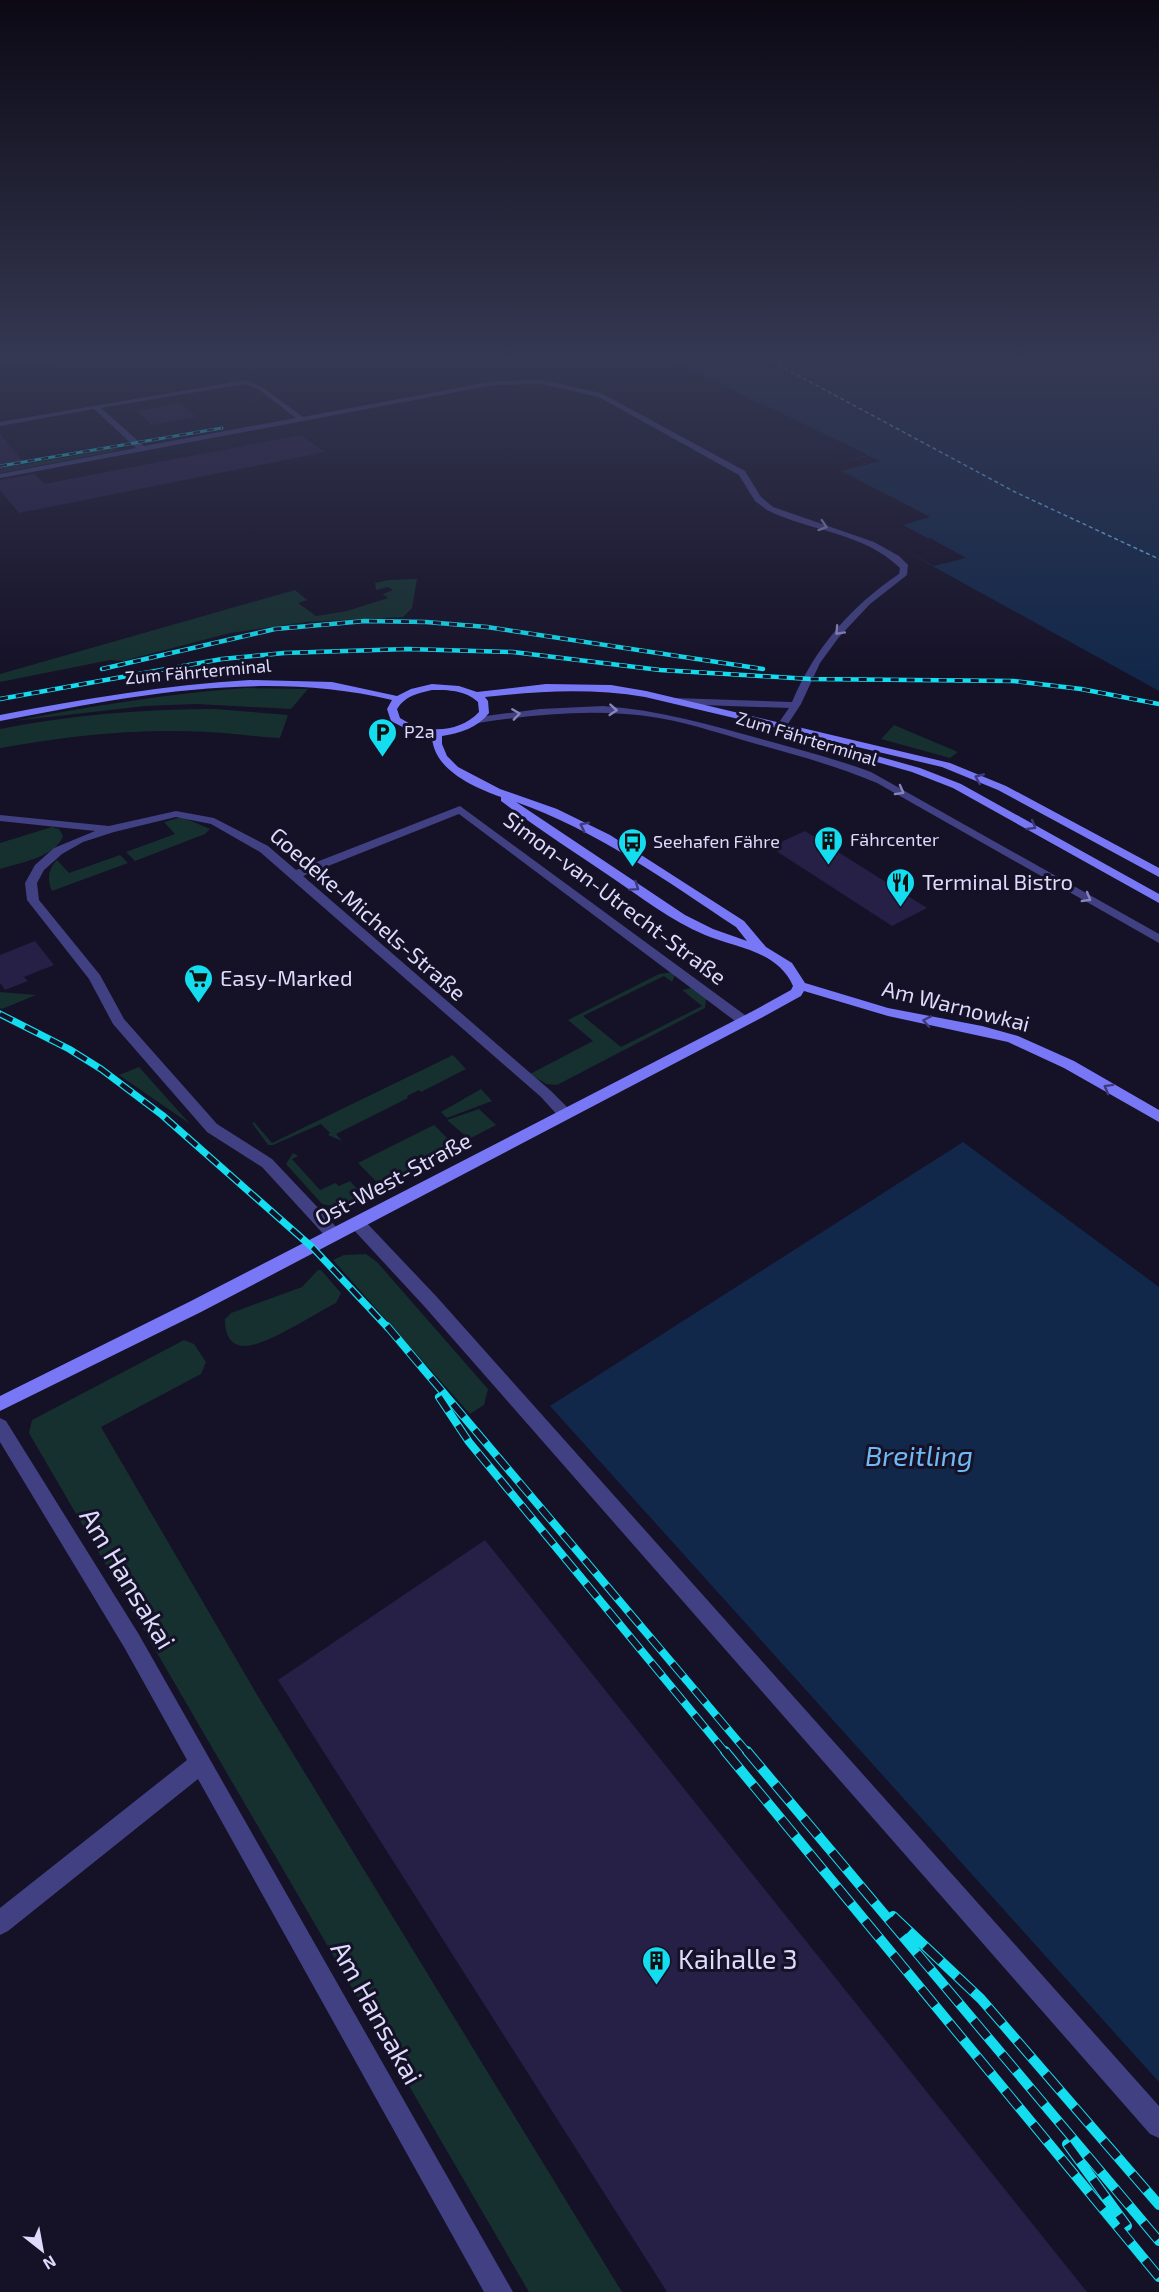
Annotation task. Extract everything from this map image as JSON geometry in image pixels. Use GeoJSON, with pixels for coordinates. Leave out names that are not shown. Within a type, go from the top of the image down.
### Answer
{"type":"FeatureCollection","features":[{"type":"Feature","properties":{"kind":"street"},"geometry":{"type":"LineString","coordinates":[[0,476],[74,462]]}},
{"type":"Feature","properties":{"kind":"street"},"geometry":{"type":"LineString","coordinates":[[722,462],[742,473],[755,496],[768,508],[833,529],[883,550],[897,558],[905,567],[903,575],[880,589],[830,641],[780,728]]}},
{"type":"Feature","properties":{"kind":"street","name":"Zum Fährterminal"},"geometry":{"type":"LineString","coordinates":[[0,718],[139,694],[263,684],[332,685],[399,699]]}},
{"type":"Feature","properties":{"kind":"street","name":"Zum Fährterminal"},"geometry":{"type":"LineString","coordinates":[[1159,899],[957,786],[916,770],[780,728],[674,701],[635,692],[578,686],[546,687],[476,695],[452,687],[432,687],[399,699],[392,709],[394,719],[407,727],[437,732],[460,729],[477,720],[534,712],[585,708],[646,713],[689,722],[840,764],[881,781],[1159,939]]}},
{"type":"Feature","properties":{"kind":"street","name":"Zum Fährterminal"},"geometry":{"type":"LineString","coordinates":[[484,705],[540,694],[599,693],[633,697],[946,765],[1015,794],[1159,873]]}},
{"type":"Feature","properties":{"kind":"street"},"geometry":{"type":"LineString","coordinates":[[476,695],[484,705],[484,713],[477,720]]}},
{"type":"Feature","properties":{"kind":"street"},"geometry":{"type":"LineString","coordinates":[[674,701],[795,705]]}},
{"type":"Feature","properties":{"kind":"street"},"geometry":{"type":"LineString","coordinates":[[437,732],[437,744],[444,761],[461,774],[496,791],[554,811],[606,837],[740,924],[760,948],[797,975],[800,986]]}},
{"type":"Feature","properties":{"kind":"street"},"geometry":{"type":"LineString","coordinates":[[496,791],[533,821],[662,906],[719,936],[760,948]]}},
{"type":"Feature","properties":{"kind":"street","name":"Simon-van-Utrecht-Straße"},"geometry":{"type":"LineString","coordinates":[[294,875],[460,809],[744,1021]]}},
{"type":"Feature","properties":{"kind":"street","name":"Goedeke-Michels-Straße"},"geometry":{"type":"LineString","coordinates":[[333,1235],[267,1162],[212,1128],[118,1021],[95,978],[33,900],[31,883],[39,868],[58,851],[78,840],[111,829],[176,814],[214,821],[264,849],[546,1094],[566,1114]]}},
{"type":"Feature","properties":{"kind":"street"},"geometry":{"type":"LineString","coordinates":[[0,818],[111,829]]}},
{"type":"Feature","properties":{"kind":"street","name":"Ost-West-Straße"},"geometry":{"type":"LineString","coordinates":[[0,1404],[195,1307],[744,1021],[796,993],[800,986]]}},
{"type":"Feature","properties":{"kind":"street","name":"Am Warnowkai"},"geometry":{"type":"LineString","coordinates":[[800,986],[818,988],[887,1012],[992,1032],[1014,1039],[1058,1060],[1159,1117]]}},
{"type":"Feature","properties":{"kind":"street"},"geometry":{"type":"LineString","coordinates":[[357,1222],[1159,2125]]}},
{"type":"Feature","properties":{"kind":"street","name":"Am Hansakai"},"geometry":{"type":"LineString","coordinates":[[0,1426],[131,1640],[499,2292]]}},
{"type":"Feature","properties":{"kind":"street"},"geometry":{"type":"LineString","coordinates":[[0,1923],[200,1764]]}},
{"type":"Feature","properties":{"kind":"green space"},"geometry":{"type":"Polygon","coordinates":[[[39,462],[59,462],[0,473],[0,469],[39,462]]]}},
{"type":"Feature","properties":{"kind":"green space"},"geometry":{"type":"Polygon","coordinates":[[[417,579],[412,608],[403,617],[306,622],[230,633],[123,661],[110,660],[0,682],[0,674],[295,590],[307,600],[298,603],[316,616],[347,611],[388,598],[383,594],[393,590],[388,587],[376,590],[375,583],[417,579]]]}},
{"type":"Feature","properties":{"kind":"green space"},"geometry":{"type":"Polygon","coordinates":[[[245,688],[308,689],[291,709],[196,704],[145,706],[14,721],[129,701],[245,688]]]}},
{"type":"Feature","properties":{"kind":"green space"},"geometry":{"type":"Polygon","coordinates":[[[215,709],[288,715],[280,738],[207,732],[155,731],[77,737],[0,748],[0,729],[27,724],[107,714],[215,709]]]}},
{"type":"Feature","properties":{"kind":"green space"},"geometry":{"type":"Polygon","coordinates":[[[894,725],[958,752],[950,758],[881,739],[894,725]]]}},
{"type":"Feature","properties":{"kind":"green space"},"geometry":{"type":"Polygon","coordinates":[[[182,817],[210,829],[205,834],[135,861],[126,852],[175,834],[164,822],[182,817]]]}},
{"type":"Feature","properties":{"kind":"green space"},"geometry":{"type":"Polygon","coordinates":[[[52,827],[59,829],[63,836],[53,849],[36,858],[0,869],[0,843],[52,827]]]}},
{"type":"Feature","properties":{"kind":"green space"},"geometry":{"type":"Polygon","coordinates":[[[120,855],[128,863],[52,891],[49,875],[57,860],[69,873],[120,855]]]}},
{"type":"Feature","properties":{"kind":"green space"},"geometry":{"type":"Polygon","coordinates":[[[673,972],[675,975],[672,982],[664,976],[583,1016],[621,1047],[702,1006],[682,990],[691,988],[706,999],[705,1008],[557,1085],[546,1084],[530,1074],[593,1041],[568,1020],[659,974],[673,972]]]}},
{"type":"Feature","properties":{"kind":"green space"},"geometry":{"type":"Polygon","coordinates":[[[0,992],[36,995],[2,1009],[0,1008],[0,992]]]}},
{"type":"Feature","properties":{"kind":"green space"},"geometry":{"type":"Polygon","coordinates":[[[453,1055],[466,1069],[421,1092],[419,1090],[407,1096],[408,1098],[336,1134],[342,1141],[328,1135],[330,1133],[321,1124],[273,1145],[268,1145],[252,1123],[254,1122],[272,1143],[453,1055]]]}},
{"type":"Feature","properties":{"kind":"green space"},"geometry":{"type":"Polygon","coordinates":[[[139,1067],[190,1124],[119,1075],[139,1067]]]}},
{"type":"Feature","properties":{"kind":"green space"},"geometry":{"type":"Polygon","coordinates":[[[481,1089],[492,1101],[447,1118],[441,1112],[481,1089]]]}},
{"type":"Feature","properties":{"kind":"green space"},"geometry":{"type":"Polygon","coordinates":[[[479,1109],[496,1125],[469,1139],[447,1120],[479,1109]]]}},
{"type":"Feature","properties":{"kind":"green space"},"geometry":{"type":"Polygon","coordinates":[[[434,1125],[455,1146],[380,1185],[358,1163],[434,1125]]]}},
{"type":"Feature","properties":{"kind":"green space"},"geometry":{"type":"Polygon","coordinates":[[[293,1153],[298,1156],[292,1159],[320,1190],[335,1183],[339,1186],[350,1181],[362,1194],[337,1207],[322,1204],[286,1164],[293,1153]]]}},
{"type":"Feature","properties":{"kind":"green space"},"geometry":{"type":"Polygon","coordinates":[[[366,1254],[377,1262],[488,1389],[484,1405],[470,1414],[333,1260],[344,1255],[366,1254]]]}},
{"type":"Feature","properties":{"kind":"green space"},"geometry":{"type":"Polygon","coordinates":[[[318,1270],[321,1270],[341,1293],[336,1303],[254,1345],[235,1344],[229,1338],[225,1319],[231,1313],[302,1287],[318,1270]]]}},
{"type":"Feature","properties":{"kind":"green space"},"geometry":{"type":"Polygon","coordinates":[[[184,1340],[194,1344],[206,1362],[201,1374],[101,1427],[256,1693],[622,2292],[529,2292],[29,1433],[32,1420],[184,1340]]]}},
{"type":"Feature","properties":{"kind":"water"},"geometry":{"type":"Polygon","coordinates":[[[842,462],[1159,462],[1159,691],[898,547],[929,539],[903,525],[930,517],[830,465],[842,462]]]}},
{"type":"Feature","properties":{"kind":"water","name":"Breitling"},"geometry":{"type":"Polygon","coordinates":[[[963,1142],[1159,1287],[1159,2082],[550,1406],[963,1142]]]}},
{"type":"Feature","properties":{"kind":"pier"},"geometry":{"type":"Polygon","coordinates":[[[843,462],[877,462],[841,471],[830,465],[843,462]]]}},
{"type":"Feature","properties":{"kind":"pier"},"geometry":{"type":"Polygon","coordinates":[[[930,538],[966,558],[934,566],[898,547],[930,538]]]}},
{"type":"Feature","properties":{"kind":"building"},"geometry":{"type":"Polygon","coordinates":[[[0,462],[24,462],[28,466],[0,472],[0,462]]]}},
{"type":"Feature","properties":{"kind":"building"},"geometry":{"type":"Polygon","coordinates":[[[160,462],[275,462],[19,513],[0,490],[0,480],[35,474],[44,484],[160,462]]]}},
{"type":"Feature","properties":{"kind":"building","name":"Fährcenter"},"geometry":{"type":"Polygon","coordinates":[[[805,831],[927,908],[892,926],[770,847],[805,831]]]}},
{"type":"Feature","properties":{"kind":"building"},"geometry":{"type":"Polygon","coordinates":[[[35,941],[54,965],[24,977],[28,981],[5,990],[0,983],[0,955],[35,941]]]}},
{"type":"Feature","properties":{"kind":"building","name":"Kaihalle 3"},"geometry":{"type":"Polygon","coordinates":[[[485,1540],[1087,2292],[667,2292],[278,1680],[485,1540]]]}},
{"type":"Feature","properties":{"kind":"ferry route"},"geometry":{"type":"LineString","coordinates":[[959,462],[1015,492],[1159,559]]}},
{"type":"Feature","properties":{"kind":"railway"},"geometry":{"type":"LineString","coordinates":[[0,466],[24,462]]}},
{"type":"Feature","properties":{"kind":"railway"},"geometry":{"type":"LineString","coordinates":[[102,669],[275,629],[365,621],[426,622],[487,627],[763,669]]}},
{"type":"Feature","properties":{"kind":"railway"},"geometry":{"type":"LineString","coordinates":[[0,699],[222,659],[284,653],[407,649],[513,652],[660,670],[810,679],[1013,681],[1081,689],[1159,704]]}},
{"type":"Feature","properties":{"kind":"railway"},"geometry":{"type":"LineString","coordinates":[[0,1014],[69,1049],[101,1069],[162,1115],[313,1248],[388,1328]]}},
{"type":"Feature","properties":{"kind":"railway"},"geometry":{"type":"LineString","coordinates":[[387,1326],[748,1753]]}},
{"type":"Feature","properties":{"kind":"railway"},"geometry":{"type":"LineString","coordinates":[[439,1397],[469,1442],[726,1753]]}},
{"type":"Feature","properties":{"kind":"railway"},"geometry":{"type":"LineString","coordinates":[[725,1751],[1159,2277]]}},
{"type":"Feature","properties":{"kind":"railway"},"geometry":{"type":"LineString","coordinates":[[747,1751],[1159,2241]]}},
{"type":"Feature","properties":{"kind":"railway"},"geometry":{"type":"LineString","coordinates":[[893,1916],[981,1999],[1159,2205]]}},
{"type":"Feature","properties":{"kind":"railway"},"geometry":{"type":"LineString","coordinates":[[1067,2144],[1127,2226]]}},
{"type":"Feature","properties":{"kind":"place","name":"P2a"},"geometry":{"type":"Point","coordinates":[383,758]}},
{"type":"Feature","properties":{"kind":"place","name":"Fährcenter"},"geometry":{"type":"Point","coordinates":[829,866]}},
{"type":"Feature","properties":{"kind":"place","name":"Seehafen Fähre"},"geometry":{"type":"Point","coordinates":[632,868]}},
{"type":"Feature","properties":{"kind":"place","name":"Terminal Bistro"},"geometry":{"type":"Point","coordinates":[901,908]}},
{"type":"Feature","properties":{"kind":"place","name":"Easy-Marked"},"geometry":{"type":"Point","coordinates":[199,1004]}},
{"type":"Feature","properties":{"kind":"place","name":"Kaihalle 3"},"geometry":{"type":"Point","coordinates":[657,1986]}}]}
